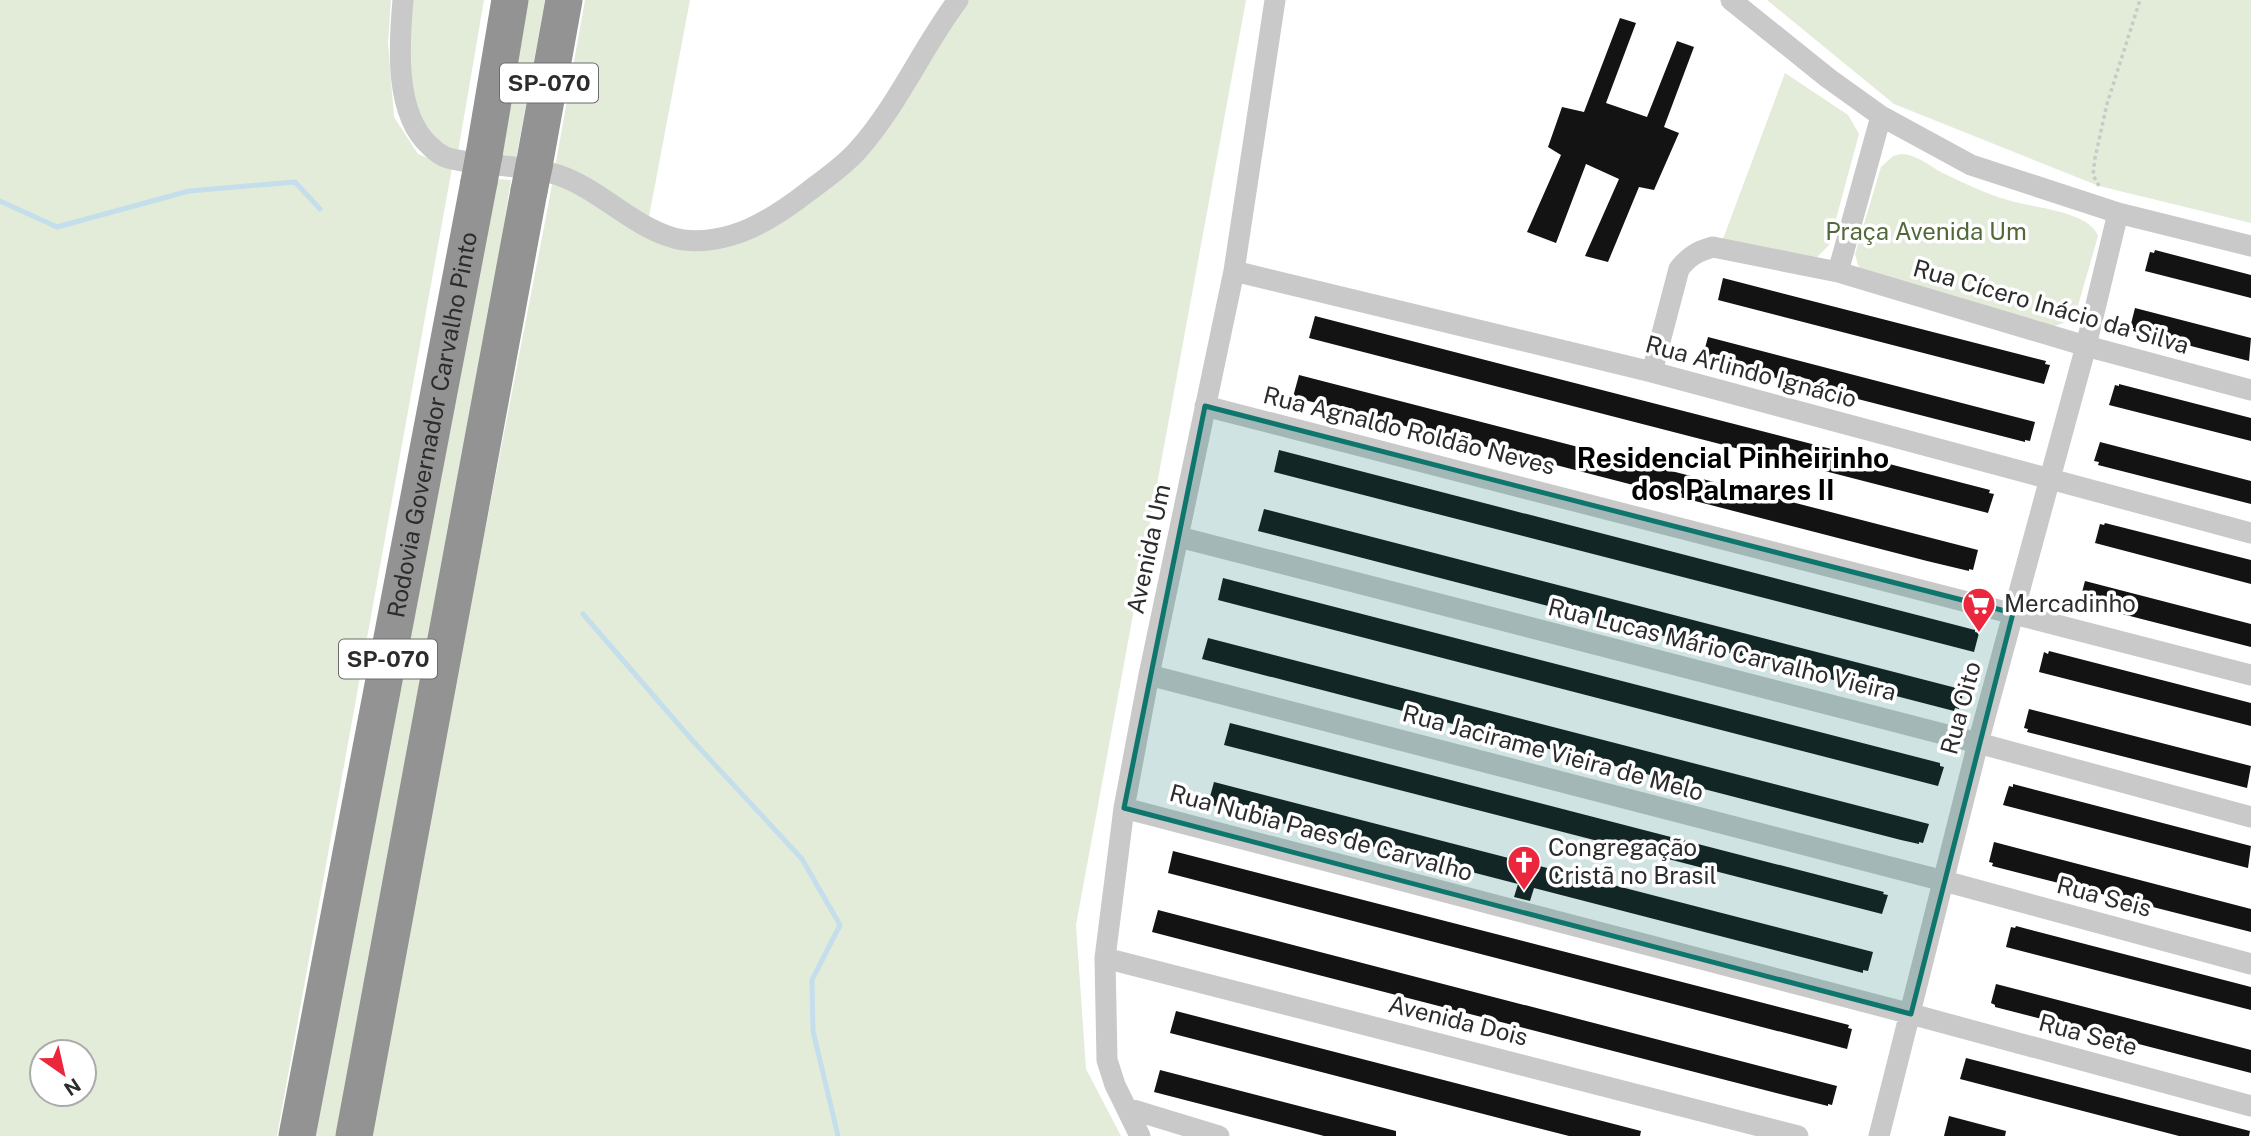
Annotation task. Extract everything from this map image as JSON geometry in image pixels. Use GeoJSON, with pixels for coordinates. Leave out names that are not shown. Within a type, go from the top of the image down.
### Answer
{"type":"FeatureCollection","features":[{"type":"Feature","properties":{"kind":"highway","name":"Rodovia Governador Carvalho Pinto"},"geometry":{"type":"LineString","coordinates":[[297,1136],[482,168],[510,0]]}},
{"type":"Feature","properties":{"kind":"highway","name":"Rodovia Governador Carvalho Pinto"},"geometry":{"type":"LineString","coordinates":[[354,1136],[564,0]]}},
{"type":"Feature","properties":{"kind":"street"},"geometry":{"type":"LineString","coordinates":[[403,0],[400,62],[405,100],[415,125],[429,145],[445,157],[503,164],[556,175],[574,182],[647,228],[676,239],[700,240],[734,234],[779,214],[858,150],[879,123],[958,0]]}},
{"type":"Feature","properties":{"kind":"street","name":"Avenida Um"},"geometry":{"type":"LineString","coordinates":[[1140,1136],[1115,1085],[1107,1060],[1105,957],[1124,808],[1149,675],[1234,271],[1275,0]]}},
{"type":"Feature","properties":{"kind":"street"},"geometry":{"type":"LineString","coordinates":[[1731,0],[1828,78],[1881,116],[1971,165],[2118,213],[2251,246]]}},
{"type":"Feature","properties":{"kind":"street"},"geometry":{"type":"LineString","coordinates":[[1838,272],[1881,116]]}},
{"type":"Feature","properties":{"kind":"street","name":"Rua Oito"},"geometry":{"type":"LineString","coordinates":[[1879,1136],[1978,743],[2086,346],[2118,213]]}},
{"type":"Feature","properties":{"kind":"street","name":"Rua Cícero Inácio da Silva"},"geometry":{"type":"LineString","coordinates":[[1652,372],[1679,269],[1698,251],[1713,247],[1838,272],[2086,346],[2251,390]]}},
{"type":"Feature","properties":{"kind":"street","name":"Rua Arlindo Ignácio"},"geometry":{"type":"LineString","coordinates":[[1234,271],[1652,372],[2251,533]]}},
{"type":"Feature","properties":{"kind":"street","name":"Rua Agnaldo Roldão Neves"},"geometry":{"type":"LineString","coordinates":[[1205,406],[2251,676]]}},
{"type":"Feature","properties":{"kind":"street","name":"Rua Lucas Mário Carvalho Vieira"},"geometry":{"type":"LineString","coordinates":[[1179,537],[1978,743],[2251,817]]}},
{"type":"Feature","properties":{"kind":"street","name":"Rua Jacirame Vieira de Melo"},"geometry":{"type":"LineString","coordinates":[[1149,675],[1944,881]]}},
{"type":"Feature","properties":{"kind":"street","name":"Rua Nubia Paes de Carvalho"},"geometry":{"type":"LineString","coordinates":[[1124,808],[1911,1014]]}},
{"type":"Feature","properties":{"kind":"street","name":"Rua Seis"},"geometry":{"type":"LineString","coordinates":[[1944,881],[2251,964]]}},
{"type":"Feature","properties":{"kind":"street","name":"Avenida Dois"},"geometry":{"type":"LineString","coordinates":[[1105,957],[1798,1136]]}},
{"type":"Feature","properties":{"kind":"street","name":"Rua Sete"},"geometry":{"type":"LineString","coordinates":[[1911,1014],[2251,1106]]}},
{"type":"Feature","properties":{"kind":"street"},"geometry":{"type":"LineString","coordinates":[[1127,1108],[1192,1132],[1219,1136]]}},
{"type":"Feature","properties":{"kind":"path"},"geometry":{"type":"LineString","coordinates":[[2118,213],[2094,175],[2095,158],[2108,104],[2140,0]]}},
{"type":"Feature","properties":{"kind":"highlighted area"},"geometry":{"type":"Polygon","coordinates":[[[1205,406],[2013,613],[1911,1014],[1124,808],[1205,406]]]}},
{"type":"Feature","properties":{"kind":"green space"},"geometry":{"type":"Polygon","coordinates":[[[0,0],[391,0],[388,43],[394,117],[418,154],[452,168],[277,1136],[0,1136],[0,0]]]}},
{"type":"Feature","properties":{"kind":"green space"},"geometry":{"type":"Polygon","coordinates":[[[408,0],[484,0],[458,152],[453,154],[423,131],[404,73],[408,0]]]}},
{"type":"Feature","properties":{"kind":"green space"},"geometry":{"type":"Polygon","coordinates":[[[517,0],[545,0],[516,159],[490,154],[517,0]]]}},
{"type":"Feature","properties":{"kind":"green space"},"geometry":{"type":"Polygon","coordinates":[[[585,0],[690,0],[647,227],[700,240],[833,182],[964,0],[1246,0],[1076,925],[1086,1069],[1121,1136],[372,1136],[397,985],[549,201],[585,0]]]}},
{"type":"Feature","properties":{"kind":"green space"},"geometry":{"type":"Polygon","coordinates":[[[1767,0],[2251,0],[2251,223],[2099,186],[1894,104],[1767,0]]]}},
{"type":"Feature","properties":{"kind":"green space"},"geometry":{"type":"Polygon","coordinates":[[[1785,73],[1848,115],[1859,134],[1829,245],[1817,257],[1723,239],[1785,73]]]}},
{"type":"Feature","properties":{"kind":"green space","name":"Praça Avenida Um"},"geometry":{"type":"Polygon","coordinates":[[[1901,154],[1919,159],[1986,192],[2073,216],[2093,228],[2098,236],[2075,316],[2067,322],[2048,328],[1865,274],[1858,265],[1855,254],[1881,167],[1893,156],[1901,154]]]}},
{"type":"Feature","properties":{"kind":"green space"},"geometry":{"type":"Polygon","coordinates":[[[485,178],[511,180],[474,411],[342,1136],[311,1136],[485,178]]]}},
{"type":"Feature","properties":{"kind":"building"},"geometry":{"type":"Polygon","coordinates":[[[1620,18],[1636,23],[1606,103],[1647,117],[1677,41],[1694,47],[1664,127],[1679,133],[1654,190],[1639,187],[1608,262],[1585,256],[1619,179],[1586,164],[1556,243],[1527,232],[1561,155],[1548,147],[1562,107],[1584,112],[1620,18]]]}},
{"type":"Feature","properties":{"kind":"building"},"geometry":{"type":"Polygon","coordinates":[[[2155,250],[2251,275],[2251,298],[2145,271],[2150,252],[2154,253],[2155,250]]]}},
{"type":"Feature","properties":{"kind":"building"},"geometry":{"type":"Polygon","coordinates":[[[1723,278],[2046,361],[2045,364],[2050,365],[2044,384],[1718,300],[1723,278]]]}},
{"type":"Feature","properties":{"kind":"building"},"geometry":{"type":"Polygon","coordinates":[[[2135,308],[2251,338],[2249,361],[2133,331],[2134,328],[2130,328],[2135,308]]]}},
{"type":"Feature","properties":{"kind":"building"},"geometry":{"type":"Polygon","coordinates":[[[1315,316],[1990,490],[1989,493],[1994,494],[1988,513],[1309,338],[1315,316]]]}},
{"type":"Feature","properties":{"kind":"building"},"geometry":{"type":"Polygon","coordinates":[[[1708,337],[2035,422],[2030,441],[2025,442],[1702,359],[1708,337]]]}},
{"type":"Feature","properties":{"kind":"building"},"geometry":{"type":"Polygon","coordinates":[[[1299,375],[1978,550],[1973,570],[1927,561],[1293,397],[1299,375]]]}},
{"type":"Feature","properties":{"kind":"building"},"geometry":{"type":"Polygon","coordinates":[[[2115,385],[2251,418],[2251,441],[2109,405],[2115,385]]]}},
{"type":"Feature","properties":{"kind":"building"},"geometry":{"type":"Polygon","coordinates":[[[2100,442],[2251,481],[2251,504],[2098,465],[2099,462],[2094,461],[2100,442]]]}},
{"type":"Feature","properties":{"kind":"building"},"geometry":{"type":"Polygon","coordinates":[[[1279,450],[1975,630],[1979,633],[1974,652],[1274,472],[1279,450]]]}},
{"type":"Feature","properties":{"kind":"building"},"geometry":{"type":"Polygon","coordinates":[[[1264,509],[1964,690],[1959,709],[1955,708],[1954,711],[1258,531],[1264,509]]]}},
{"type":"Feature","properties":{"kind":"building"},"geometry":{"type":"Polygon","coordinates":[[[2105,523],[2251,560],[2251,584],[2095,543],[2100,524],[2105,523]]]}},
{"type":"Feature","properties":{"kind":"building"},"geometry":{"type":"Polygon","coordinates":[[[1223,578],[1940,763],[1940,766],[1944,767],[1938,786],[1218,600],[1223,578]]]}},
{"type":"Feature","properties":{"kind":"building"},"geometry":{"type":"Polygon","coordinates":[[[2085,581],[2251,624],[2251,647],[2083,604],[2084,601],[2080,600],[2085,581]]]}},
{"type":"Feature","properties":{"kind":"building"},"geometry":{"type":"Polygon","coordinates":[[[1208,638],[1929,824],[1923,843],[1901,840],[1202,659],[1208,638]]]}},
{"type":"Feature","properties":{"kind":"building"},"geometry":{"type":"Polygon","coordinates":[[[2049,651],[2251,703],[2251,726],[2039,672],[2044,652],[2048,654],[2049,651]]]}},
{"type":"Feature","properties":{"kind":"building"},"geometry":{"type":"Polygon","coordinates":[[[2029,709],[2251,766],[2247,788],[2027,732],[2028,729],[2024,728],[2029,709]]]}},
{"type":"Feature","properties":{"kind":"building"},"geometry":{"type":"Polygon","coordinates":[[[1230,723],[1888,895],[1882,914],[1224,745],[1230,723]]]}},
{"type":"Feature","properties":{"kind":"building"},"geometry":{"type":"Polygon","coordinates":[[[1214,782],[1873,952],[1868,971],[1863,970],[1863,973],[1534,888],[1530,901],[1514,897],[1518,884],[1208,804],[1214,782]]]}},
{"type":"Feature","properties":{"kind":"building"},"geometry":{"type":"Polygon","coordinates":[[[2013,784],[2251,846],[2248,868],[2003,805],[2009,786],[2013,787],[2013,784]]]}},
{"type":"Feature","properties":{"kind":"building"},"geometry":{"type":"Polygon","coordinates":[[[1994,842],[2251,909],[2251,932],[1992,866],[1993,863],[1989,862],[1994,842]]]}},
{"type":"Feature","properties":{"kind":"building"},"geometry":{"type":"Polygon","coordinates":[[[1173,851],[1849,1025],[1848,1028],[1852,1029],[1847,1049],[1168,873],[1173,851]]]}},
{"type":"Feature","properties":{"kind":"building"},"geometry":{"type":"Polygon","coordinates":[[[1158,910],[1837,1086],[1832,1105],[1780,1094],[1152,932],[1158,910]]]}},
{"type":"Feature","properties":{"kind":"building"},"geometry":{"type":"Polygon","coordinates":[[[2016,926],[2251,987],[2251,1010],[2006,947],[2011,927],[2016,926]]]}},
{"type":"Feature","properties":{"kind":"building"},"geometry":{"type":"Polygon","coordinates":[[[1996,984],[2251,1050],[2251,1073],[1995,1007],[1991,1003],[1996,984]]]}},
{"type":"Feature","properties":{"kind":"building"},"geometry":{"type":"Polygon","coordinates":[[[1176,1011],[1641,1131],[1640,1136],[1569,1136],[1170,1033],[1176,1011]]]}},
{"type":"Feature","properties":{"kind":"building"},"geometry":{"type":"Polygon","coordinates":[[[1966,1058],[2250,1131],[2249,1136],[2179,1136],[1960,1079],[1966,1058]]]}},
{"type":"Feature","properties":{"kind":"building"},"geometry":{"type":"Polygon","coordinates":[[[1160,1070],[1396,1131],[1396,1136],[1324,1136],[1154,1092],[1160,1070]]]}},
{"type":"Feature","properties":{"kind":"building"},"geometry":{"type":"Polygon","coordinates":[[[1949,1116],[2006,1131],[2005,1136],[1944,1136],[1949,1116]]]}},
{"type":"Feature","properties":{"kind":"waterway"},"geometry":{"type":"LineString","coordinates":[[0,201],[57,227],[189,191],[295,182],[320,209]]}},
{"type":"Feature","properties":{"kind":"waterway"},"geometry":{"type":"LineString","coordinates":[[583,614],[692,740],[802,859],[840,925],[812,980],[813,1031],[838,1136]]}},
{"type":"Feature","properties":{"kind":"place","name":"Mercadinho"},"geometry":{"type":"Point","coordinates":[1979,634]}},
{"type":"Feature","properties":{"kind":"place","name":"Congregação Cristã no Brasil"},"geometry":{"type":"Point","coordinates":[1524,892]}},
{"type":"Feature","properties":{"kind":"district","name":"Residencial Pinheirinho dos Palmares II"},"geometry":{"type":"Point","coordinates":[1733,474]}}]}
